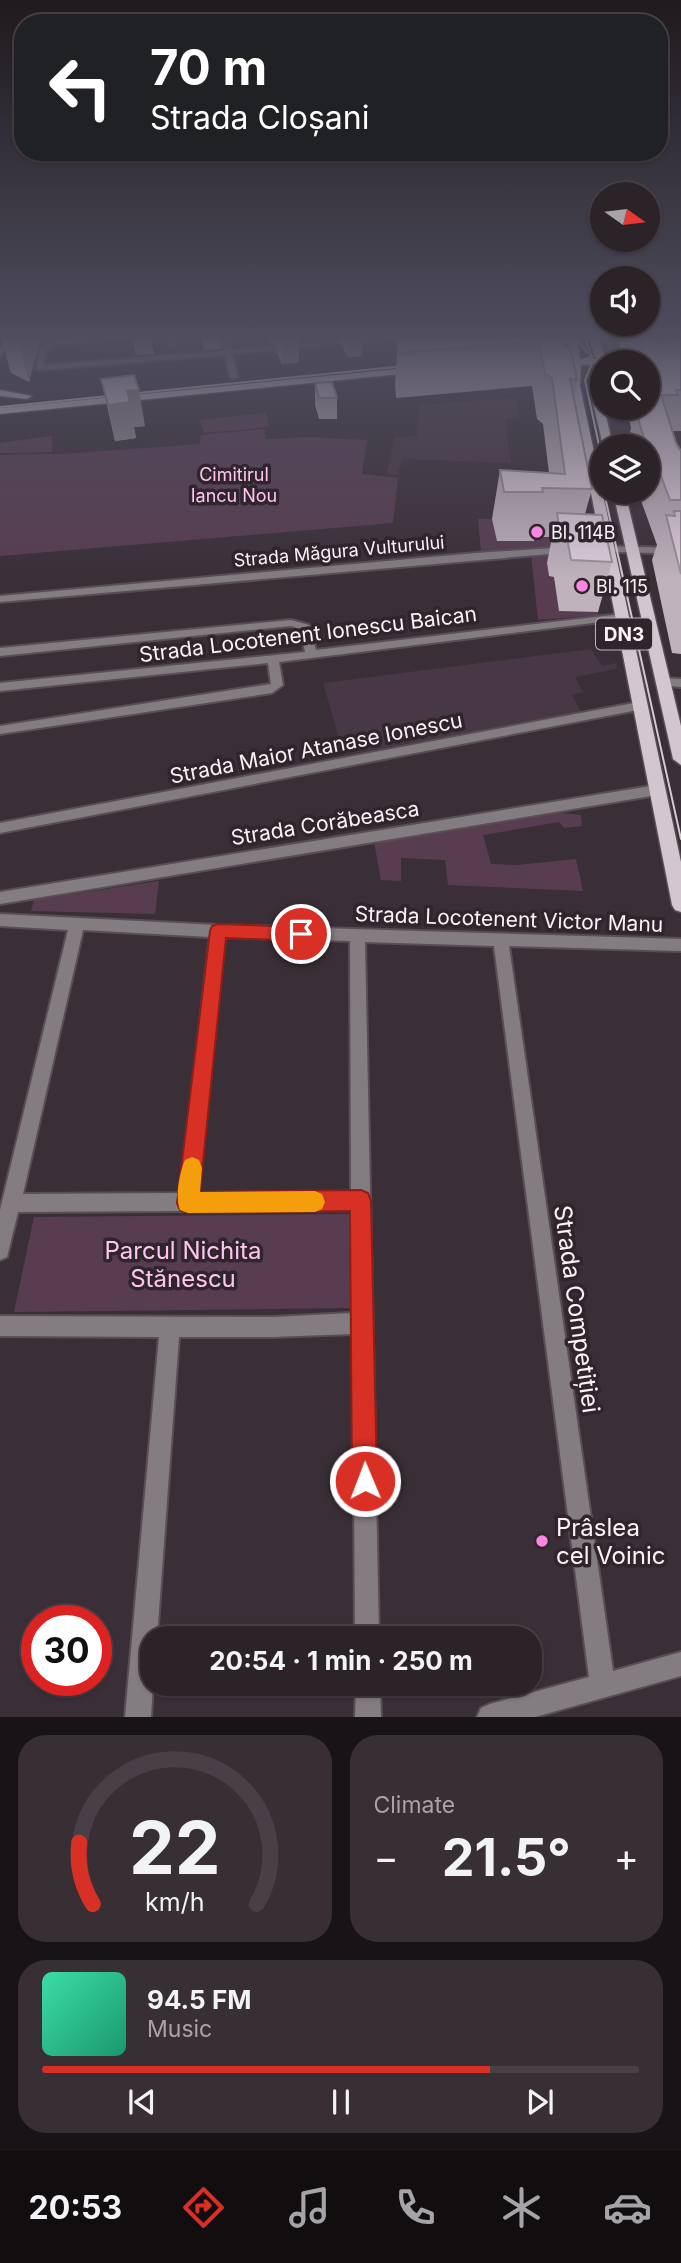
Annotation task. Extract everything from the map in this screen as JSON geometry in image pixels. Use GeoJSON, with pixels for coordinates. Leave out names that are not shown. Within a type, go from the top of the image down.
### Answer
{"type":"FeatureCollection","features":[{"type":"Feature","properties":{"kind":"main road","name":"DN3"},"geometry":{"type":"LineString","coordinates":[[581,418],[681,905]]}},
{"type":"Feature","properties":{"kind":"main road","name":"DN3"},"geometry":{"type":"LineString","coordinates":[[622,504],[681,759]]}},
{"type":"Feature","properties":{"kind":"street","name":"Strada Măgura Vulturului"},"geometry":{"type":"LineString","coordinates":[[0,599],[476,556],[607,548],[681,551]]}},
{"type":"Feature","properties":{"kind":"street","name":"Strada Locotenent Ionescu Baican"},"geometry":{"type":"LineString","coordinates":[[0,687],[311,655],[621,617]]}},
{"type":"Feature","properties":{"kind":"street"},"geometry":{"type":"LineString","coordinates":[[0,652],[291,623],[305,627],[311,655]]}},
{"type":"Feature","properties":{"kind":"street"},"geometry":{"type":"LineString","coordinates":[[0,730],[272,689],[277,685],[273,659]]}},
{"type":"Feature","properties":{"kind":"street"},"geometry":{"type":"LineString","coordinates":[[664,682],[681,683]]}},
{"type":"Feature","properties":{"kind":"street","name":"Strada Maior Atanase Ionescu"},"geometry":{"type":"LineString","coordinates":[[0,828],[639,706]]}},
{"type":"Feature","properties":{"kind":"street","name":"Strada Corăbeasca"},"geometry":{"type":"LineString","coordinates":[[0,898],[657,790]]}},
{"type":"Feature","properties":{"kind":"street","name":"Strada Locotenent Victor Manu"},"geometry":{"type":"LineString","coordinates":[[0,920],[218,931],[681,946]]}},
{"type":"Feature","properties":{"kind":"street"},"geometry":{"type":"LineString","coordinates":[[0,1250],[77,923]]}},
{"type":"Feature","properties":{"kind":"street"},"geometry":{"type":"LineString","coordinates":[[188,1203],[218,931]]}},
{"type":"Feature","properties":{"kind":"street"},"geometry":{"type":"LineString","coordinates":[[357,935],[367,1626]]}},
{"type":"Feature","properties":{"kind":"street","name":"Strada Competiției"},"geometry":{"type":"LineString","coordinates":[[501,940],[602,1684]]}},
{"type":"Feature","properties":{"kind":"street"},"geometry":{"type":"LineString","coordinates":[[11,1203],[361,1201]]}},
{"type":"Feature","properties":{"kind":"street"},"geometry":{"type":"LineString","coordinates":[[0,1326],[170,1327],[363,1323]]}},
{"type":"Feature","properties":{"kind":"street"},"geometry":{"type":"LineString","coordinates":[[138,1717],[170,1327]]}},
{"type":"Feature","properties":{"kind":"street"},"geometry":{"type":"LineString","coordinates":[[490,1717],[681,1664]]}},
{"type":"Feature","properties":{"kind":"street"},"geometry":{"type":"LineString","coordinates":[[368,1696],[368,1717]]}},
{"type":"Feature","properties":{"kind":"shaded area"},"geometry":{"type":"Polygon","coordinates":[[[418,418],[519,418],[505,419],[511,463],[402,459],[398,475],[387,474],[394,437],[417,436],[418,418]]]}},
{"type":"Feature","properties":{"kind":"shaded area"},"geometry":{"type":"Polygon","coordinates":[[[591,649],[602,666],[616,663],[617,669],[575,677],[583,692],[572,695],[581,712],[344,755],[323,683],[591,649]]]}},
{"type":"Feature","properties":{"kind":"green space"},"geometry":{"type":"Polygon","coordinates":[[[267,418],[269,427],[204,433],[200,420],[267,418]]]}},
{"type":"Feature","properties":{"kind":"green space","name":"Cimitirul Iancu Nou"},"geometry":{"type":"Polygon","coordinates":[[[264,429],[266,439],[309,437],[367,440],[362,474],[398,478],[393,523],[0,556],[0,455],[62,454],[200,444],[201,435],[264,429]]]}},
{"type":"Feature","properties":{"kind":"green space"},"geometry":{"type":"Polygon","coordinates":[[[52,436],[52,452],[0,453],[0,443],[52,436]]]}},
{"type":"Feature","properties":{"kind":"green space"},"geometry":{"type":"Polygon","coordinates":[[[478,519],[492,519],[533,537],[580,538],[582,546],[481,551],[478,519]]]}},
{"type":"Feature","properties":{"kind":"green space"},"geometry":{"type":"Polygon","coordinates":[[[587,553],[547,563],[549,576],[569,577],[560,610],[598,612],[599,615],[538,620],[531,555],[587,553]]]}},
{"type":"Feature","properties":{"kind":"green space"},"geometry":{"type":"Polygon","coordinates":[[[552,812],[581,815],[582,826],[564,828],[559,822],[483,835],[491,864],[517,865],[576,859],[583,891],[448,885],[445,860],[401,858],[401,881],[381,880],[374,842],[552,812]]]}},
{"type":"Feature","properties":{"kind":"green space"},"geometry":{"type":"Polygon","coordinates":[[[159,881],[155,914],[31,911],[34,900],[159,881]]]}},
{"type":"Feature","properties":{"kind":"green space","name":"Parcul Nichita Stănescu"},"geometry":{"type":"Polygon","coordinates":[[[351,1214],[352,1308],[14,1312],[34,1217],[351,1214]]]}},
{"type":"Feature","properties":{"kind":"building"},"geometry":{"type":"Polygon","coordinates":[[[557,418],[578,418],[590,489],[542,488],[543,492],[504,492],[500,470],[565,474],[557,418]]]}},
{"type":"Feature","properties":{"kind":"building"},"geometry":{"type":"Polygon","coordinates":[[[668,418],[681,451],[681,500],[670,500],[660,473],[660,434],[643,434],[639,420],[668,418]]]}},
{"type":"Feature","properties":{"kind":"building"},"geometry":{"type":"Polygon","coordinates":[[[674,511],[681,511],[681,574],[666,515],[675,516],[674,511]]]}},
{"type":"Feature","properties":{"kind":"building"},"geometry":{"type":"Polygon","coordinates":[[[557,513],[602,515],[612,562],[571,560],[565,527],[559,527],[557,513]]]}},
{"type":"Feature","properties":{"kind":"tram line"},"geometry":{"type":"LineString","coordinates":[[594,420],[597,434]]}},
{"type":"Feature","properties":{"kind":"tram line"},"geometry":{"type":"LineString","coordinates":[[607,504],[681,839]]}},
{"type":"Feature","properties":{"kind":"slow traffic"},"geometry":{"type":"LineString","coordinates":[[192,1168],[188,1203],[315,1202]]}},
{"type":"Feature","properties":{"kind":"place","name":"Bl. 114B"},"geometry":{"type":"Point","coordinates":[537,532]}},
{"type":"Feature","properties":{"kind":"place","name":"Bl. 115"},"geometry":{"type":"Point","coordinates":[582,586]}},
{"type":"Feature","properties":{"kind":"place","name":"Prâslea cel Voinic"},"geometry":{"type":"Point","coordinates":[542,1541]}},
{"type":"Feature","properties":{"kind":"route"},"geometry":{"type":"LineString","coordinates":[[301,934],[218,931],[188,1203],[361,1201],[365,1481]]}}]}
